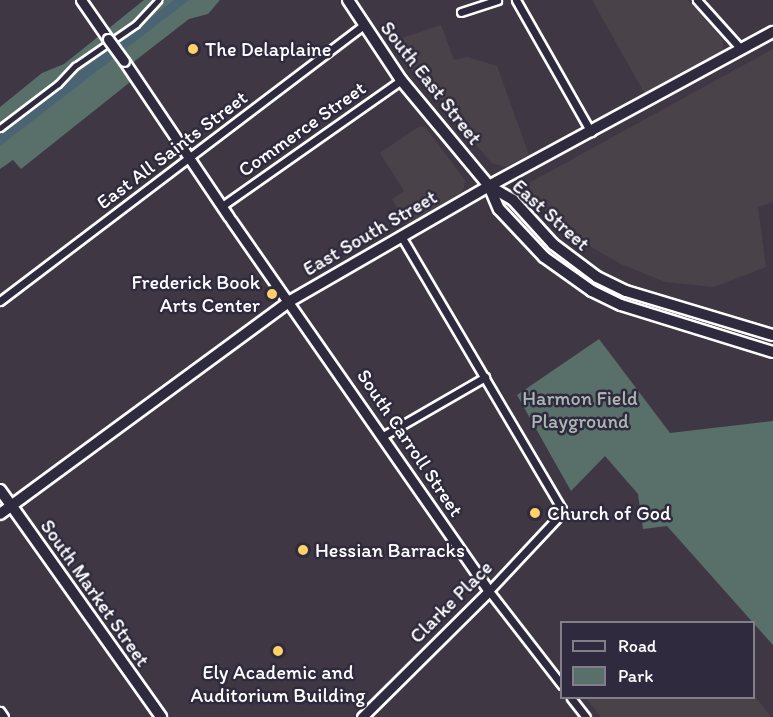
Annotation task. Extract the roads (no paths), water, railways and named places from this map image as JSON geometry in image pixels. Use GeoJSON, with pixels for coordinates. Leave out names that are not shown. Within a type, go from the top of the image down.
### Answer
{"type":"FeatureCollection","features":[{"type":"Feature","properties":{"kind":"main road","name":"South East Street"},"geometry":{"type":"LineString","coordinates":[[348,0],[401,80],[489,186]]}},
{"type":"Feature","properties":{"kind":"main road","name":"East South Street"},"geometry":{"type":"LineString","coordinates":[[0,514],[290,301],[489,186],[773,32]]}},
{"type":"Feature","properties":{"kind":"main road","name":"East Street"},"geometry":{"type":"LineString","coordinates":[[489,186],[513,200],[552,244],[597,277],[626,291],[773,335]]}},
{"type":"Feature","properties":{"kind":"main road","name":"East Street"},"geometry":{"type":"LineString","coordinates":[[489,186],[499,210],[523,236],[565,274],[592,291],[654,317],[773,352]]}},
{"type":"Feature","properties":{"kind":"main road","name":"South Market Street"},"geometry":{"type":"LineString","coordinates":[[0,490],[161,717]]}},
{"type":"Feature","properties":{"kind":"street","name":"South Carroll Street"},"geometry":{"type":"LineString","coordinates":[[81,0],[489,591],[560,683]]}},
{"type":"Feature","properties":{"kind":"street"},"geometry":{"type":"LineString","coordinates":[[0,128],[58,84],[75,66],[136,24],[158,0]]}},
{"type":"Feature","properties":{"kind":"street"},"geometry":{"type":"LineString","coordinates":[[461,12],[497,0]]}},
{"type":"Feature","properties":{"kind":"street"},"geometry":{"type":"LineString","coordinates":[[516,0],[591,132]]}},
{"type":"Feature","properties":{"kind":"street"},"geometry":{"type":"LineString","coordinates":[[697,0],[741,50]]}},
{"type":"Feature","properties":{"kind":"street","name":"East All Saints Street"},"geometry":{"type":"LineString","coordinates":[[0,301],[364,25]]}},
{"type":"Feature","properties":{"kind":"street","name":"Commerce Street"},"geometry":{"type":"LineString","coordinates":[[222,206],[401,80]]}},
{"type":"Feature","properties":{"kind":"street"},"geometry":{"type":"LineString","coordinates":[[383,436],[485,377],[401,236]]}},
{"type":"Feature","properties":{"kind":"street","name":"Clarke Place"},"geometry":{"type":"LineString","coordinates":[[364,716],[489,591],[560,515],[562,508],[485,377]]}},
{"type":"Feature","properties":{"kind":"street"},"geometry":{"type":"LineString","coordinates":[[572,699],[586,717]]}},
{"type":"Feature","properties":{"kind":"street"},"geometry":{"type":"LineString","coordinates":[[0,711],[4,717]]}},
{"type":"Feature","properties":{"kind":"water"},"geometry":{"type":"Polygon","coordinates":[[[174,0],[189,0],[0,146],[0,132],[174,0]]]}},
{"type":"Feature","properties":{"kind":"place","name":"The Delaplaine"},"geometry":{"type":"Point","coordinates":[193,49]}},
{"type":"Feature","properties":{"kind":"place","name":"Frederick Book Arts Center"},"geometry":{"type":"Point","coordinates":[272,294]}},
{"type":"Feature","properties":{"kind":"place","name":"Church of God"},"geometry":{"type":"Point","coordinates":[535,513]}},
{"type":"Feature","properties":{"kind":"place","name":"Hessian Barracks"},"geometry":{"type":"Point","coordinates":[303,550]}},
{"type":"Feature","properties":{"kind":"place","name":"Ely Academic and Auditorium Building"},"geometry":{"type":"Point","coordinates":[278,651]}},
{"type":"Feature","properties":{"kind":"park label","name":"Harmon Field Playground"},"geometry":{"type":"Point","coordinates":[580,410]}}]}
